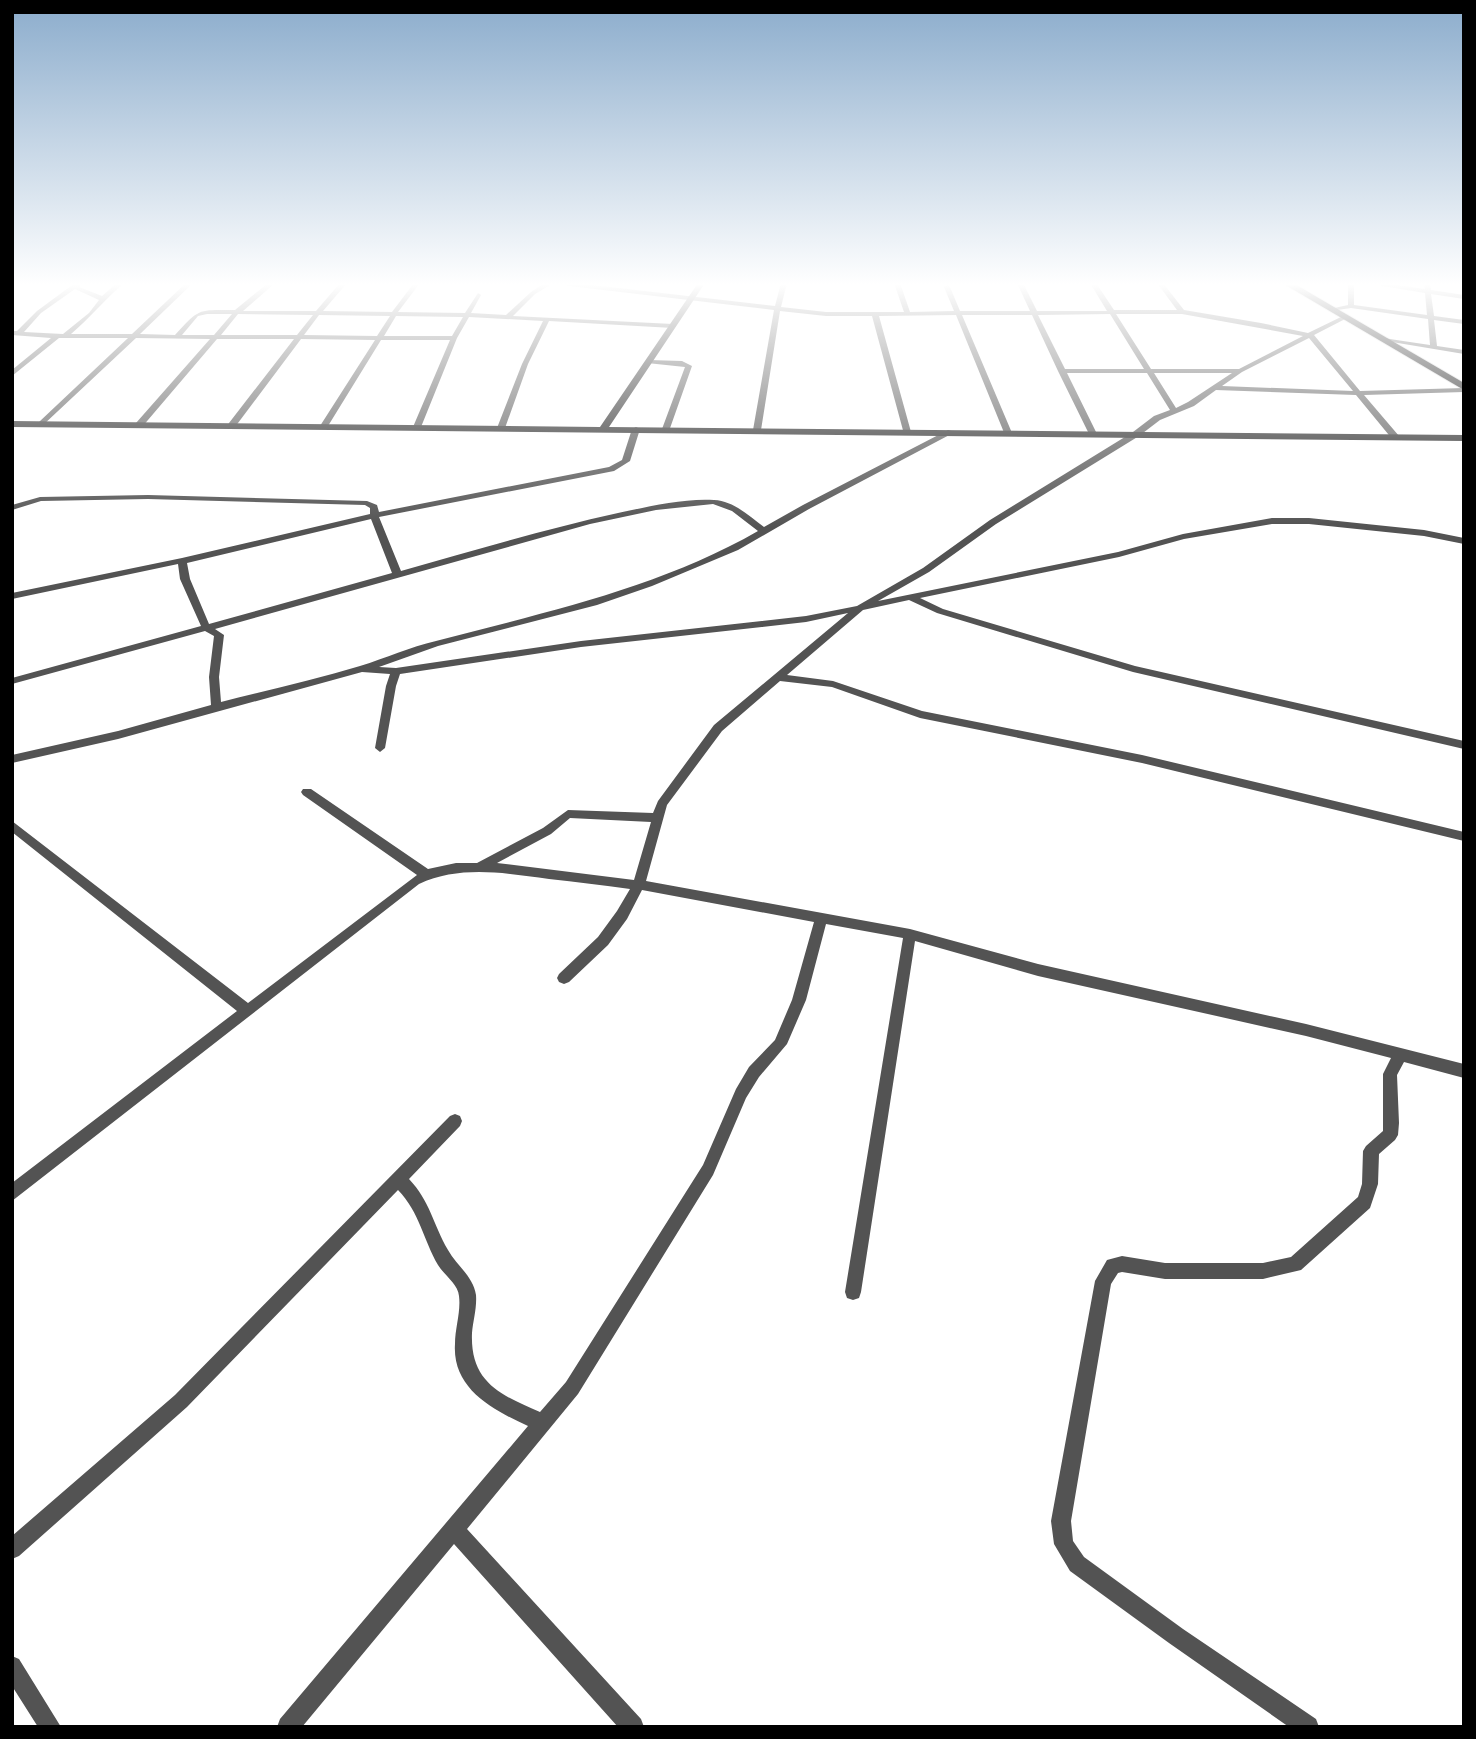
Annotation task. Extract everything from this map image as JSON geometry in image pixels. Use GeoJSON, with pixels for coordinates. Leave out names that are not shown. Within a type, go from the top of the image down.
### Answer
{"type":"FeatureCollection","features":[{"type":"Feature","properties":{"kind":"main road"},"geometry":{"type":"LineString","coordinates":[[603,429],[648,364]]}},
{"type":"Feature","properties":{"kind":"main road"},"geometry":{"type":"LineString","coordinates":[[1424,364],[1464,388]]}},
{"type":"Feature","properties":{"kind":"main road"},"geometry":{"type":"LineString","coordinates":[[12,424],[1464,438]]}},
{"type":"Feature","properties":{"kind":"street"},"geometry":{"type":"LineString","coordinates":[[42,424],[107,364]]}},
{"type":"Feature","properties":{"kind":"street"},"geometry":{"type":"LineString","coordinates":[[139,425],[192,364]]}},
{"type":"Feature","properties":{"kind":"street"},"geometry":{"type":"LineString","coordinates":[[232,425],[278,364]]}},
{"type":"Feature","properties":{"kind":"street"},"geometry":{"type":"LineString","coordinates":[[324,426],[363,364]]}},
{"type":"Feature","properties":{"kind":"street"},"geometry":{"type":"LineString","coordinates":[[417,427],[443,364]]}},
{"type":"Feature","properties":{"kind":"street"},"geometry":{"type":"LineString","coordinates":[[501,428],[525,364]]}},
{"type":"Feature","properties":{"kind":"street"},"geometry":{"type":"LineString","coordinates":[[666,429],[688,366],[684,364]]}},
{"type":"Feature","properties":{"kind":"street"},"geometry":{"type":"LineString","coordinates":[[757,430],[769,364]]}},
{"type":"Feature","properties":{"kind":"street"},"geometry":{"type":"LineString","coordinates":[[888,364],[907,432]]}},
{"type":"Feature","properties":{"kind":"street"},"geometry":{"type":"LineString","coordinates":[[979,364],[1008,433]]}},
{"type":"Feature","properties":{"kind":"street"},"geometry":{"type":"LineString","coordinates":[[1058,364],[1093,434]]}},
{"type":"Feature","properties":{"kind":"street"},"geometry":{"type":"LineString","coordinates":[[1145,364],[1174,410]]}},
{"type":"Feature","properties":{"kind":"street"},"geometry":{"type":"LineString","coordinates":[[564,978],[603,941],[639,885],[662,804],[718,728],[861,607],[926,570],[993,522],[1136,434],[1157,418],[1191,404],[1254,364]]}},
{"type":"Feature","properties":{"kind":"street"},"geometry":{"type":"LineString","coordinates":[[1333,364],[1396,438]]}},
{"type":"Feature","properties":{"kind":"street"},"geometry":{"type":"LineString","coordinates":[[1061,371],[1240,371]]}},
{"type":"Feature","properties":{"kind":"street"},"geometry":{"type":"LineString","coordinates":[[1215,388],[1356,393],[1464,388]]}},
{"type":"Feature","properties":{"kind":"street"},"geometry":{"type":"LineString","coordinates":[[12,596],[182,561],[332,523],[375,517],[394,510],[498,488],[611,469],[626,461],[636,429]]}},
{"type":"Feature","properties":{"kind":"street"},"geometry":{"type":"LineString","coordinates":[[12,759],[118,735],[362,669],[435,644],[594,603],[735,548],[806,507],[951,432]]}},
{"type":"Feature","properties":{"kind":"street"},"geometry":{"type":"LineString","coordinates":[[12,508],[40,499],[148,496],[367,503],[374,507],[375,517],[398,576]]}},
{"type":"Feature","properties":{"kind":"street"},"geometry":{"type":"LineString","coordinates":[[12,681],[589,522],[656,507],[713,502],[724,504],[765,532]]}},
{"type":"Feature","properties":{"kind":"street"},"geometry":{"type":"LineString","coordinates":[[362,669],[396,671],[581,644],[806,619],[1119,554],[1183,537],[1272,521],[1309,521],[1424,533],[1464,541]]}},
{"type":"Feature","properties":{"kind":"street"},"geometry":{"type":"LineString","coordinates":[[182,561],[185,579],[206,628],[219,635],[214,677],[216,707]]}},
{"type":"Feature","properties":{"kind":"street"},"geometry":{"type":"LineString","coordinates":[[912,598],[940,611],[1133,669],[1464,745]]}},
{"type":"Feature","properties":{"kind":"street"},"geometry":{"type":"LineString","coordinates":[[380,748],[396,671]]}},
{"type":"Feature","properties":{"kind":"street"},"geometry":{"type":"LineString","coordinates":[[777,677],[833,684],[920,714],[1142,759],[1464,837]]}},
{"type":"Feature","properties":{"kind":"street"},"geometry":{"type":"LineString","coordinates":[[307,792],[427,875]]}},
{"type":"Feature","properties":{"kind":"street"},"geometry":{"type":"LineString","coordinates":[[479,867],[547,831],[568,814],[658,818]]}},
{"type":"Feature","properties":{"kind":"street"},"geometry":{"type":"LineString","coordinates":[[12,825],[248,1011]]}},
{"type":"Feature","properties":{"kind":"street"},"geometry":{"type":"LineString","coordinates":[[12,1194],[415,881],[456,868],[495,867],[639,885],[910,934],[1038,970],[1464,1071]]}},
{"type":"Feature","properties":{"kind":"street"},"geometry":{"type":"LineString","coordinates":[[288,1727],[572,1388],[708,1170],[741,1094],[754,1072],[780,1044],[799,1000],[821,918]]}},
{"type":"Feature","properties":{"kind":"street"},"geometry":{"type":"LineString","coordinates":[[853,1292],[910,934]]}},
{"type":"Feature","properties":{"kind":"street"},"geometry":{"type":"LineString","coordinates":[[1308,1727],[1077,1564],[1063,1544],[1061,1521],[1103,1281],[1108,1271],[1122,1264],[1165,1270],[1263,1271],[1296,1264],[1364,1202],[1370,1184],[1371,1151],[1390,1135],[1390,1074],[1400,1055]]}},
{"type":"Feature","properties":{"kind":"street"},"geometry":{"type":"LineString","coordinates":[[12,1549],[181,1401],[455,1121]]}},
{"type":"Feature","properties":{"kind":"street"},"geometry":{"type":"LineString","coordinates":[[398,1178],[420,1204],[440,1252],[465,1286],[468,1300],[463,1336],[469,1376],[483,1392],[505,1406],[541,1422]]}},
{"type":"Feature","properties":{"kind":"street"},"geometry":{"type":"LineString","coordinates":[[453,1528],[633,1727]]}},
{"type":"Feature","properties":{"kind":"street"},"geometry":{"type":"LineString","coordinates":[[12,1666],[50,1727]]}}]}
